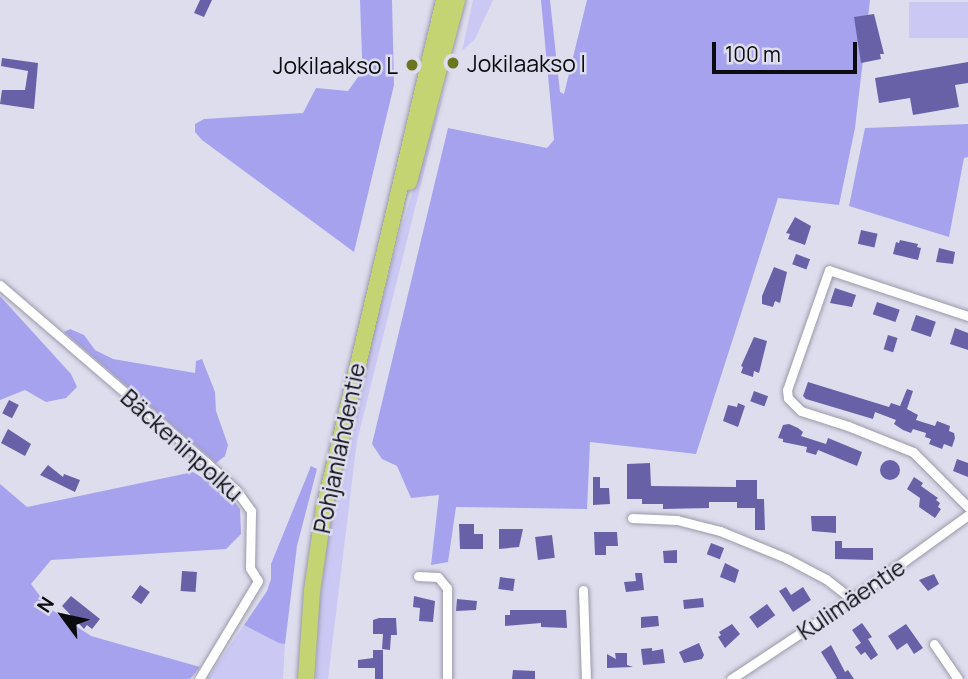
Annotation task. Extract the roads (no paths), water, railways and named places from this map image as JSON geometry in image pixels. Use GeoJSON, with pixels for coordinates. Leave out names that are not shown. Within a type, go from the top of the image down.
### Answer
{"type":"FeatureCollection","features":[{"type":"Feature","properties":{"kind":"highway","name":"Pohjanlahdentie"},"geometry":{"type":"LineString","coordinates":[[307,675],[312,592],[324,509],[444,0]]}},
{"type":"Feature","properties":{"kind":"highway","name":"Pohjanlahdentie"},"geometry":{"type":"LineString","coordinates":[[390,234],[416,160],[457,0]]}},
{"type":"Feature","properties":{"kind":"street"},"geometry":{"type":"LineString","coordinates":[[968,316],[829,270],[788,390],[788,398],[801,411],[913,452],[968,507]]}},
{"type":"Feature","properties":{"kind":"street","name":"Bäckeninpolku"},"geometry":{"type":"LineString","coordinates":[[0,285],[206,462],[236,490],[251,511],[253,530],[250,569],[258,581],[199,679]]}},
{"type":"Feature","properties":{"kind":"street","name":"Kulimäentie"},"geometry":{"type":"LineString","coordinates":[[731,679],[852,600],[968,515]]}},
{"type":"Feature","properties":{"kind":"street"},"geometry":{"type":"LineString","coordinates":[[632,518],[677,520],[720,531],[807,568],[852,600]]}},
{"type":"Feature","properties":{"kind":"street"},"geometry":{"type":"LineString","coordinates":[[418,576],[438,577],[447,587],[447,679]]}},
{"type":"Feature","properties":{"kind":"street"},"geometry":{"type":"LineString","coordinates":[[583,590],[586,679]]}},
{"type":"Feature","properties":{"kind":"street"},"geometry":{"type":"LineString","coordinates":[[934,644],[958,679]]}},
{"type":"Feature","properties":{"kind":"place","name":"Jokilaakso I"},"geometry":{"type":"Point","coordinates":[453,63]}},
{"type":"Feature","properties":{"kind":"place","name":"Jokilaakso L"},"geometry":{"type":"Point","coordinates":[412,65]}}]}
